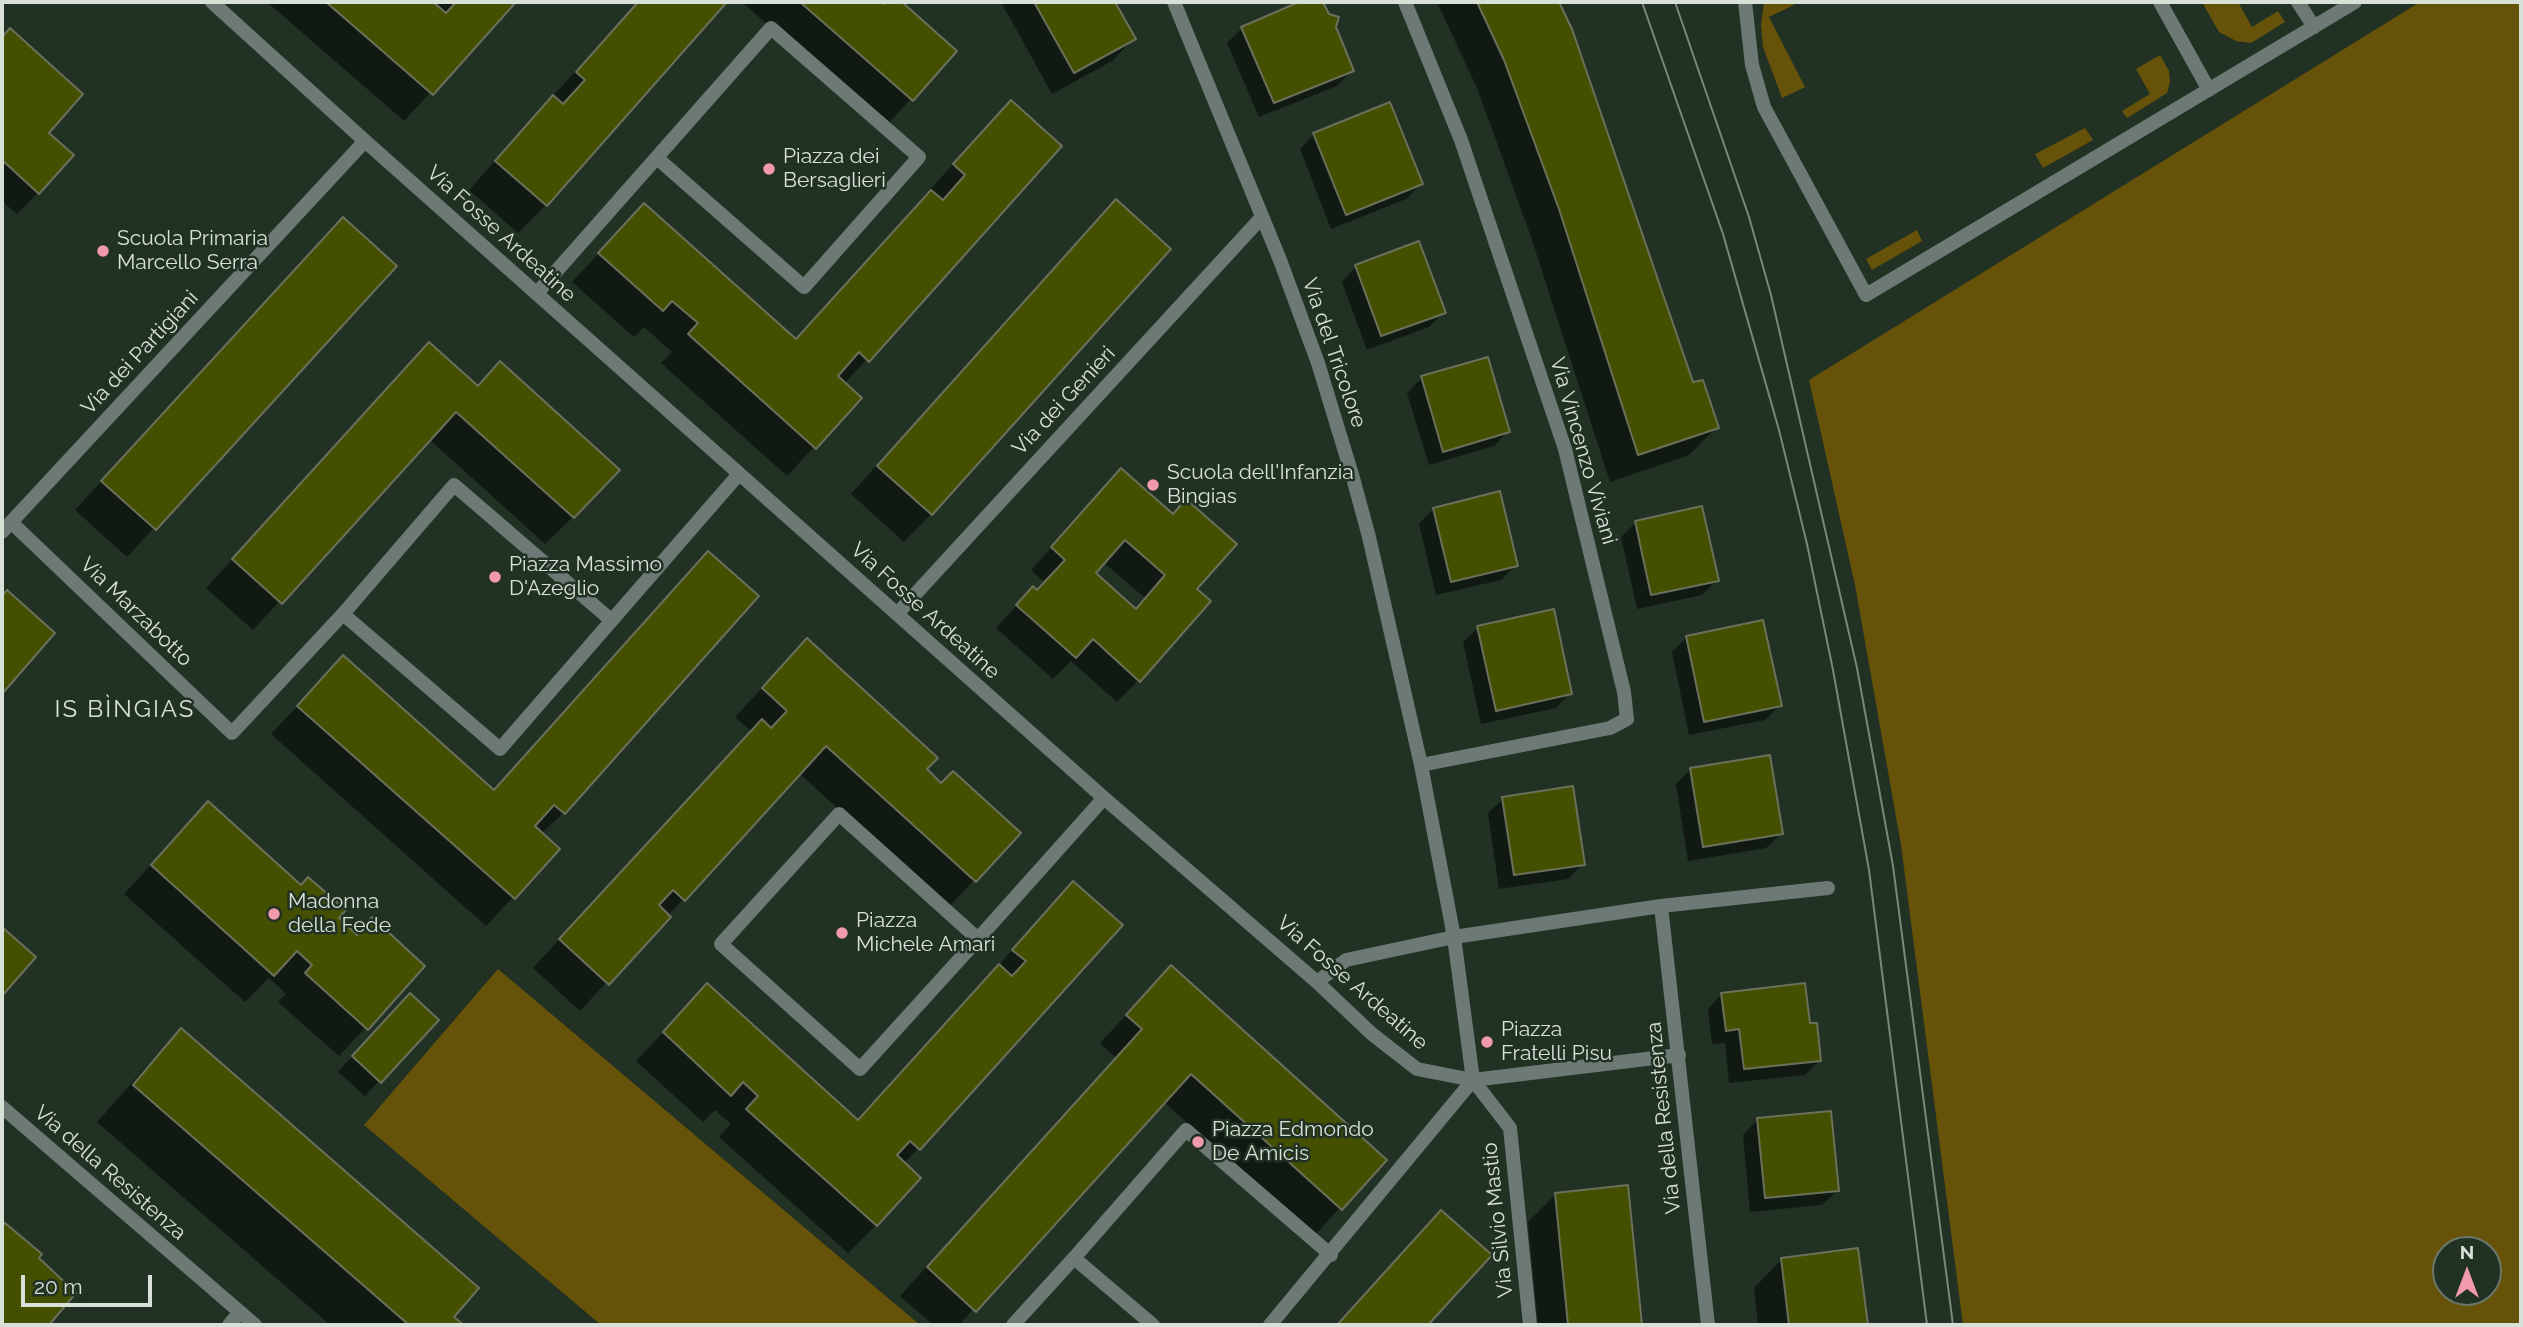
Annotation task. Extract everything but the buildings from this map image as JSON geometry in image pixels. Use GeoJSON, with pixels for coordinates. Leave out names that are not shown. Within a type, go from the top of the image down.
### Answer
{"type":"FeatureCollection","features":[{"type":"Feature","properties":{"kind":"street","name":"Via Fosse Ardeatine"},"geometry":{"type":"LineString","coordinates":[[212,2],[1104,798],[1317,982],[1372,1034],[1417,1069],[1473,1080],[1679,1055]]}},
{"type":"Feature","properties":{"kind":"street","name":"Via del Tricolore"},"geometry":{"type":"LineString","coordinates":[[1174,2],[1318,363],[1353,478],[1421,765],[1454,937]]}},
{"type":"Feature","properties":{"kind":"street","name":"Via Vincenzo Viviani"},"geometry":{"type":"LineString","coordinates":[[1405,2],[1461,140],[1565,449],[1624,692],[1627,719],[1610,728],[1421,765]]}},
{"type":"Feature","properties":{"kind":"street"},"geometry":{"type":"LineString","coordinates":[[1745,2],[1752,65],[1764,107],[1866,295],[2356,2]]}},
{"type":"Feature","properties":{"kind":"street"},"geometry":{"type":"LineString","coordinates":[[2160,2],[2209,90]]}},
{"type":"Feature","properties":{"kind":"street"},"geometry":{"type":"LineString","coordinates":[[2298,2],[2314,27]]}},
{"type":"Feature","properties":{"kind":"street"},"geometry":{"type":"LineString","coordinates":[[537,293],[771,28],[919,158],[804,287],[657,158]]}},
{"type":"Feature","properties":{"kind":"street","name":"Via dei Partigiani"},"geometry":{"type":"LineString","coordinates":[[6,527],[365,141]]}},
{"type":"Feature","properties":{"kind":"street","name":"Via dei Genieri"},"geometry":{"type":"LineString","coordinates":[[897,614],[1262,217]]}},
{"type":"Feature","properties":{"kind":"street"},"geometry":{"type":"LineString","coordinates":[[611,620],[454,485],[343,614],[500,749],[739,474]]}},
{"type":"Feature","properties":{"kind":"street","name":"Via Marzabotto"},"geometry":{"type":"LineString","coordinates":[[6,527],[232,733],[343,614]]}},
{"type":"Feature","properties":{"kind":"street"},"geometry":{"type":"LineString","coordinates":[[978,939],[839,814],[721,944],[860,1069],[978,939],[1104,798]]}},
{"type":"Feature","properties":{"kind":"street"},"geometry":{"type":"LineString","coordinates":[[1317,982],[1346,960],[1454,937],[1661,906],[1828,888]]}},
{"type":"Feature","properties":{"kind":"street","name":"Via della Resistenza"},"geometry":{"type":"LineString","coordinates":[[1661,906],[1708,1325]]}},
{"type":"Feature","properties":{"kind":"street"},"geometry":{"type":"LineString","coordinates":[[1270,1325],[1331,1255],[1473,1080],[1454,937]]}},
{"type":"Feature","properties":{"kind":"street","name":"Via Silvio Mastio"},"geometry":{"type":"LineString","coordinates":[[1473,1080],[1510,1128],[1530,1325]]}},
{"type":"Feature","properties":{"kind":"street","name":"Via della Resistenza"},"geometry":{"type":"LineString","coordinates":[[2,1107],[255,1325]]}},
{"type":"Feature","properties":{"kind":"street"},"geometry":{"type":"LineString","coordinates":[[1013,1325],[1186,1130],[1331,1255]]}},
{"type":"Feature","properties":{"kind":"street"},"geometry":{"type":"LineString","coordinates":[[1074,1258],[1153,1325]]}},
{"type":"Feature","properties":{"kind":"street"},"geometry":{"type":"LineString","coordinates":[[229,1325],[240,1312]]}},
{"type":"Feature","properties":{"kind":"shaded area"},"geometry":{"type":"Polygon","coordinates":[[[1764,2],[1792,2],[1794,5],[1769,17],[1805,87],[1782,98],[1763,47],[1761,25],[1764,2]]]}},
{"type":"Feature","properties":{"kind":"shaded area"},"geometry":{"type":"Polygon","coordinates":[[[2202,2],[2238,2],[2252,27],[2278,11],[2285,22],[2251,43],[2236,41],[2219,32],[2202,2]]]}},
{"type":"Feature","properties":{"kind":"shaded area"},"geometry":{"type":"Polygon","coordinates":[[[2420,2],[2521,2],[2521,1325],[1963,1325],[1901,845],[1855,585],[1809,380],[2420,2]]]}},
{"type":"Feature","properties":{"kind":"shaded area"},"geometry":{"type":"Polygon","coordinates":[[[2160,55],[2169,71],[2167,93],[2127,118],[2122,111],[2150,94],[2136,69],[2160,55]]]}},
{"type":"Feature","properties":{"kind":"shaded area"},"geometry":{"type":"Polygon","coordinates":[[[2085,128],[2093,140],[2043,168],[2035,154],[2085,128]]]}},
{"type":"Feature","properties":{"kind":"shaded area"},"geometry":{"type":"Polygon","coordinates":[[[1917,230],[1922,241],[1872,270],[1866,259],[1917,230]]]}},
{"type":"Feature","properties":{"kind":"shaded area"},"geometry":{"type":"Polygon","coordinates":[[[498,969],[920,1325],[601,1325],[364,1125],[498,969]]]}},
{"type":"Feature","properties":{"kind":"tram line"},"geometry":{"type":"LineString","coordinates":[[1642,2],[1723,234],[1779,430],[1807,544],[1869,870],[1927,1325]]}},
{"type":"Feature","properties":{"kind":"tram line"},"geometry":{"type":"LineString","coordinates":[[1675,2],[1749,217],[1771,295],[1857,668],[1893,866],[1953,1325]]}},
{"type":"Feature","properties":{"kind":"place","name":"Piazza dei Bersaglieri"},"geometry":{"type":"Point","coordinates":[769,169]}},
{"type":"Feature","properties":{"kind":"place","name":"Scuola Primaria Marcello Serra"},"geometry":{"type":"Point","coordinates":[103,251]}},
{"type":"Feature","properties":{"kind":"place","name":"Scuola dell'Infanzia Bingias"},"geometry":{"type":"Point","coordinates":[1153,485]}},
{"type":"Feature","properties":{"kind":"place","name":"Piazza Massimo D'Azeglio"},"geometry":{"type":"Point","coordinates":[495,577]}},
{"type":"Feature","properties":{"kind":"place","name":"Madonna della Fede"},"geometry":{"type":"Point","coordinates":[274,914]}},
{"type":"Feature","properties":{"kind":"place","name":"Piazza Michele Amari"},"geometry":{"type":"Point","coordinates":[842,933]}},
{"type":"Feature","properties":{"kind":"place","name":"Piazza Fratelli Pisu"},"geometry":{"type":"Point","coordinates":[1487,1042]}},
{"type":"Feature","properties":{"kind":"place","name":"Piazza Edmondo De Amicis"},"geometry":{"type":"Point","coordinates":[1198,1142]}},
{"type":"Feature","properties":{"kind":"district","name":"IS BÌNGIAS"},"geometry":{"type":"Point","coordinates":[125,710]}}]}
